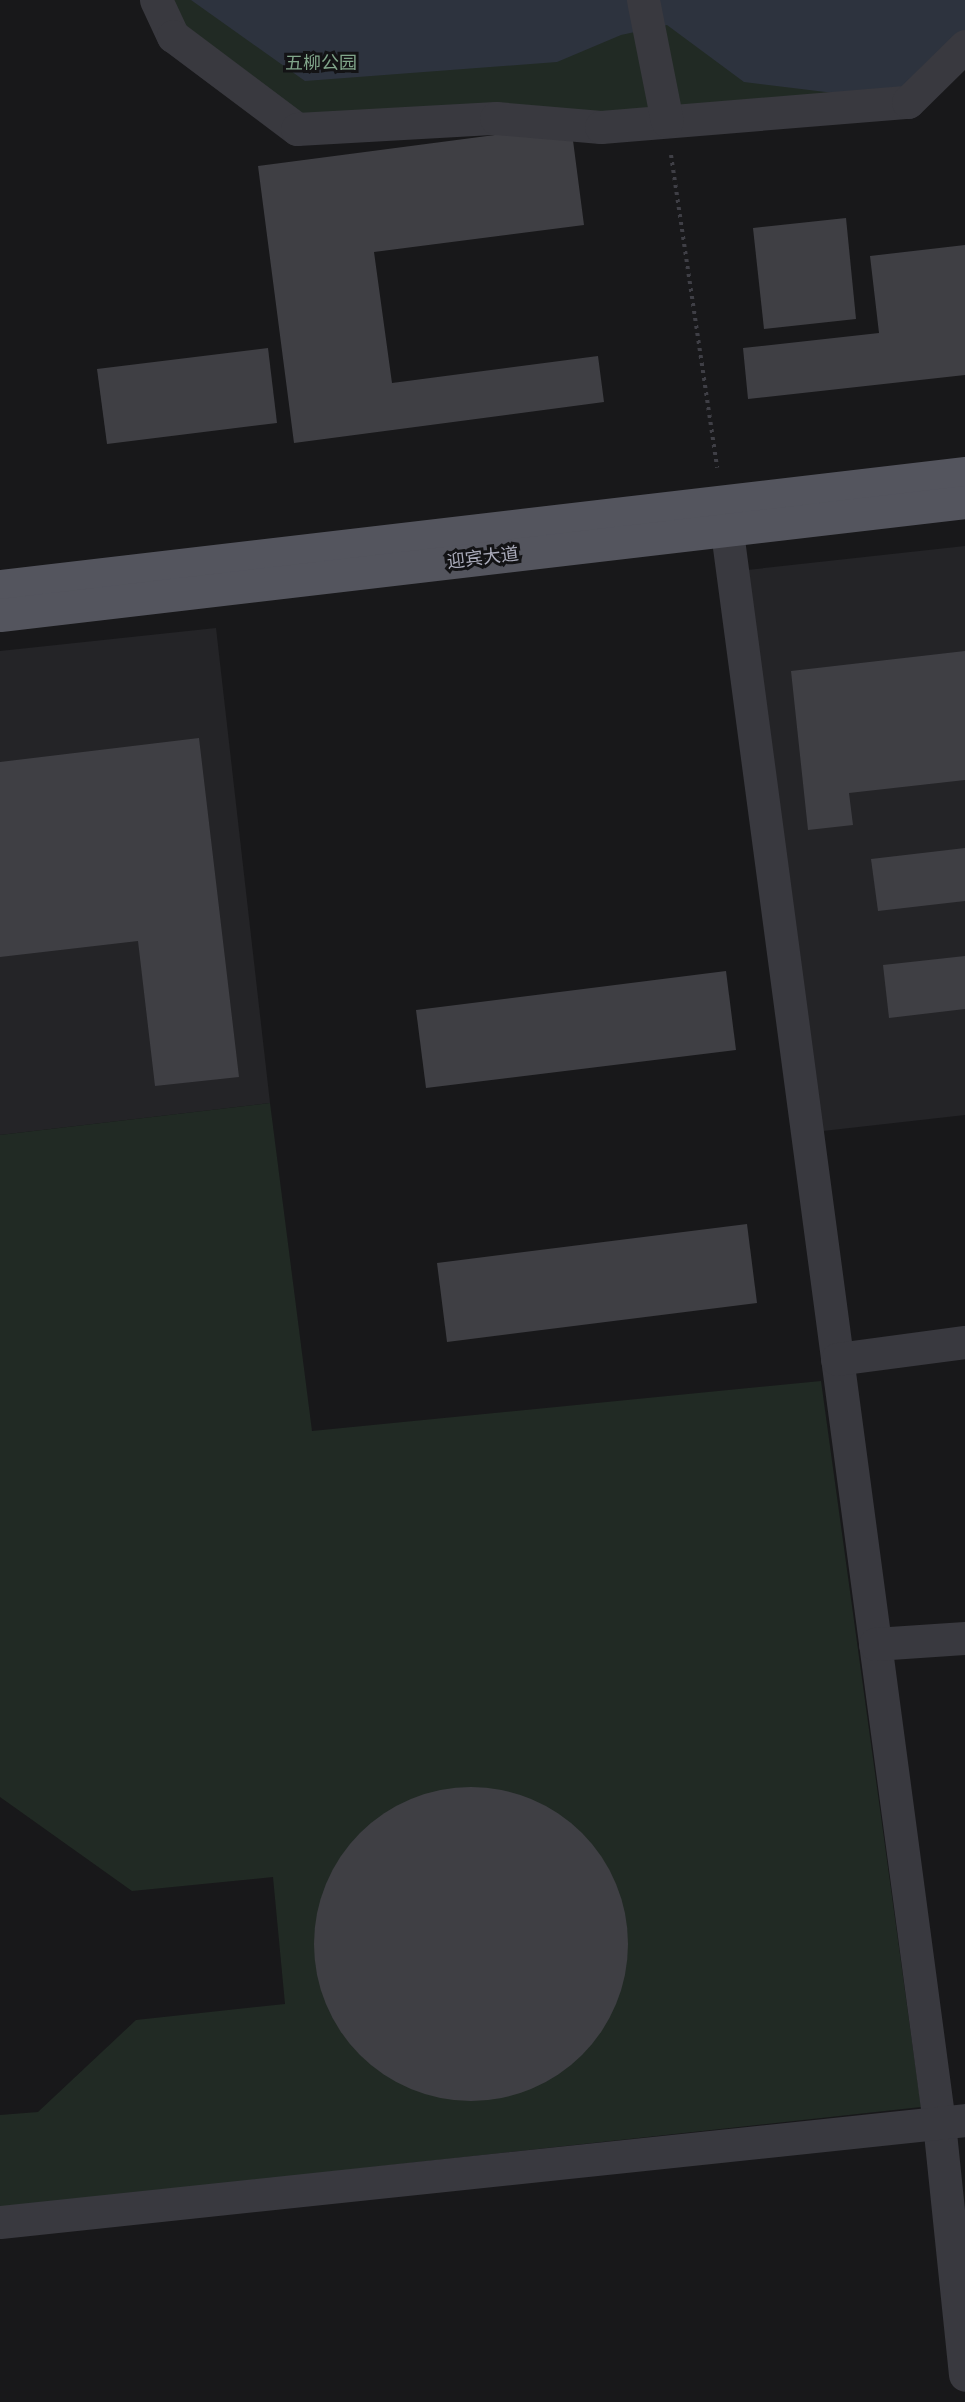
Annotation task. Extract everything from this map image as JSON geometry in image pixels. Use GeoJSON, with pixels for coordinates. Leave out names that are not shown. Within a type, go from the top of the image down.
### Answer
{"type":"FeatureCollection","features":[{"type":"Feature","properties":{"kind":"main road","name":"迎宾大道"},"geometry":{"type":"LineString","coordinates":[[0,615],[725,516],[965,473]]}},
{"type":"Feature","properties":{"kind":"main road","name":"迎宾大道"},"geometry":{"type":"LineString","coordinates":[[0,586],[725,516],[965,502]]}},
{"type":"Feature","properties":{"kind":"street"},"geometry":{"type":"LineString","coordinates":[[156,0],[172,36],[297,129],[496,118],[602,127],[908,102],[965,46]]}},
{"type":"Feature","properties":{"kind":"street"},"geometry":{"type":"LineString","coordinates":[[643,0],[667,121]]}},
{"type":"Feature","properties":{"kind":"street"},"geometry":{"type":"LineString","coordinates":[[725,516],[875,1644],[952,2122],[965,2374]]}},
{"type":"Feature","properties":{"kind":"street"},"geometry":{"type":"LineString","coordinates":[[837,1359],[965,1342]]}},
{"type":"Feature","properties":{"kind":"street"},"geometry":{"type":"LineString","coordinates":[[875,1644],[965,1638]]}},
{"type":"Feature","properties":{"kind":"street"},"geometry":{"type":"LineString","coordinates":[[0,2222],[952,2122]]}},
{"type":"Feature","properties":{"kind":"path"},"geometry":{"type":"LineString","coordinates":[[667,121],[725,516]]}},
{"type":"Feature","properties":{"kind":"shaded area"},"geometry":{"type":"Polygon","coordinates":[[[191,0],[965,0],[965,46],[908,102],[744,82],[667,25],[621,35],[557,62],[305,81],[191,0]]]}},
{"type":"Feature","properties":{"kind":"shaded area"},"geometry":{"type":"Polygon","coordinates":[[[965,546],[965,1115],[823,1131],[747,570],[965,546]]]}},
{"type":"Feature","properties":{"kind":"shaded area"},"geometry":{"type":"Polygon","coordinates":[[[216,628],[270,1103],[0,1135],[0,651],[216,628]]]}},
{"type":"Feature","properties":{"kind":"green space","name":"五柳公园"},"geometry":{"type":"Polygon","coordinates":[[[156,0],[965,0],[908,102],[297,129],[156,0]]]}},
{"type":"Feature","properties":{"kind":"green space"},"geometry":{"type":"Polygon","coordinates":[[[270,1103],[312,1431],[821,1381],[921,2107],[0,2208],[0,2115],[38,2112],[136,2020],[285,2004],[273,1877],[132,1891],[0,1797],[0,1135],[270,1103]]]}},
{"type":"Feature","properties":{"kind":"building"},"geometry":{"type":"Polygon","coordinates":[[[571,125],[584,225],[374,252],[392,383],[598,356],[604,402],[294,443],[258,166],[571,125]]]}},
{"type":"Feature","properties":{"kind":"building"},"geometry":{"type":"Polygon","coordinates":[[[846,218],[856,319],[764,329],[753,228],[846,218]]]}},
{"type":"Feature","properties":{"kind":"building"},"geometry":{"type":"Polygon","coordinates":[[[965,245],[965,375],[748,399],[743,348],[879,333],[870,256],[965,245]]]}},
{"type":"Feature","properties":{"kind":"building"},"geometry":{"type":"Polygon","coordinates":[[[268,348],[277,423],[107,444],[97,369],[268,348]]]}},
{"type":"Feature","properties":{"kind":"building"},"geometry":{"type":"Polygon","coordinates":[[[965,651],[965,780],[849,793],[853,825],[808,830],[791,671],[965,651]]]}},
{"type":"Feature","properties":{"kind":"building"},"geometry":{"type":"Polygon","coordinates":[[[199,738],[239,1077],[155,1086],[138,941],[0,957],[0,762],[199,738]]]}},
{"type":"Feature","properties":{"kind":"building"},"geometry":{"type":"Polygon","coordinates":[[[965,848],[965,901],[878,911],[871,859],[965,848]]]}},
{"type":"Feature","properties":{"kind":"building"},"geometry":{"type":"Polygon","coordinates":[[[965,956],[965,1009],[889,1018],[883,965],[965,956]]]}},
{"type":"Feature","properties":{"kind":"building"},"geometry":{"type":"Polygon","coordinates":[[[726,971],[736,1050],[426,1088],[416,1010],[726,971]]]}},
{"type":"Feature","properties":{"kind":"building"},"geometry":{"type":"Polygon","coordinates":[[[747,1224],[757,1303],[447,1342],[437,1263],[747,1224]]]}},
{"type":"Feature","properties":{"kind":"building"},"geometry":{"type":"Polygon","coordinates":[[[471,1787],[502,1790],[531,1799],[558,1814],[582,1833],[601,1857],[616,1884],[625,1913],[628,1944],[625,1975],[616,2004],[601,2031],[582,2055],[558,2074],[531,2089],[502,2098],[471,2101],[440,2098],[411,2089],[384,2074],[360,2055],[341,2031],[326,2004],[317,1975],[314,1944],[317,1913],[326,1884],[341,1857],[360,1833],[384,1814],[411,1799],[440,1790],[471,1787]]]}}]}
